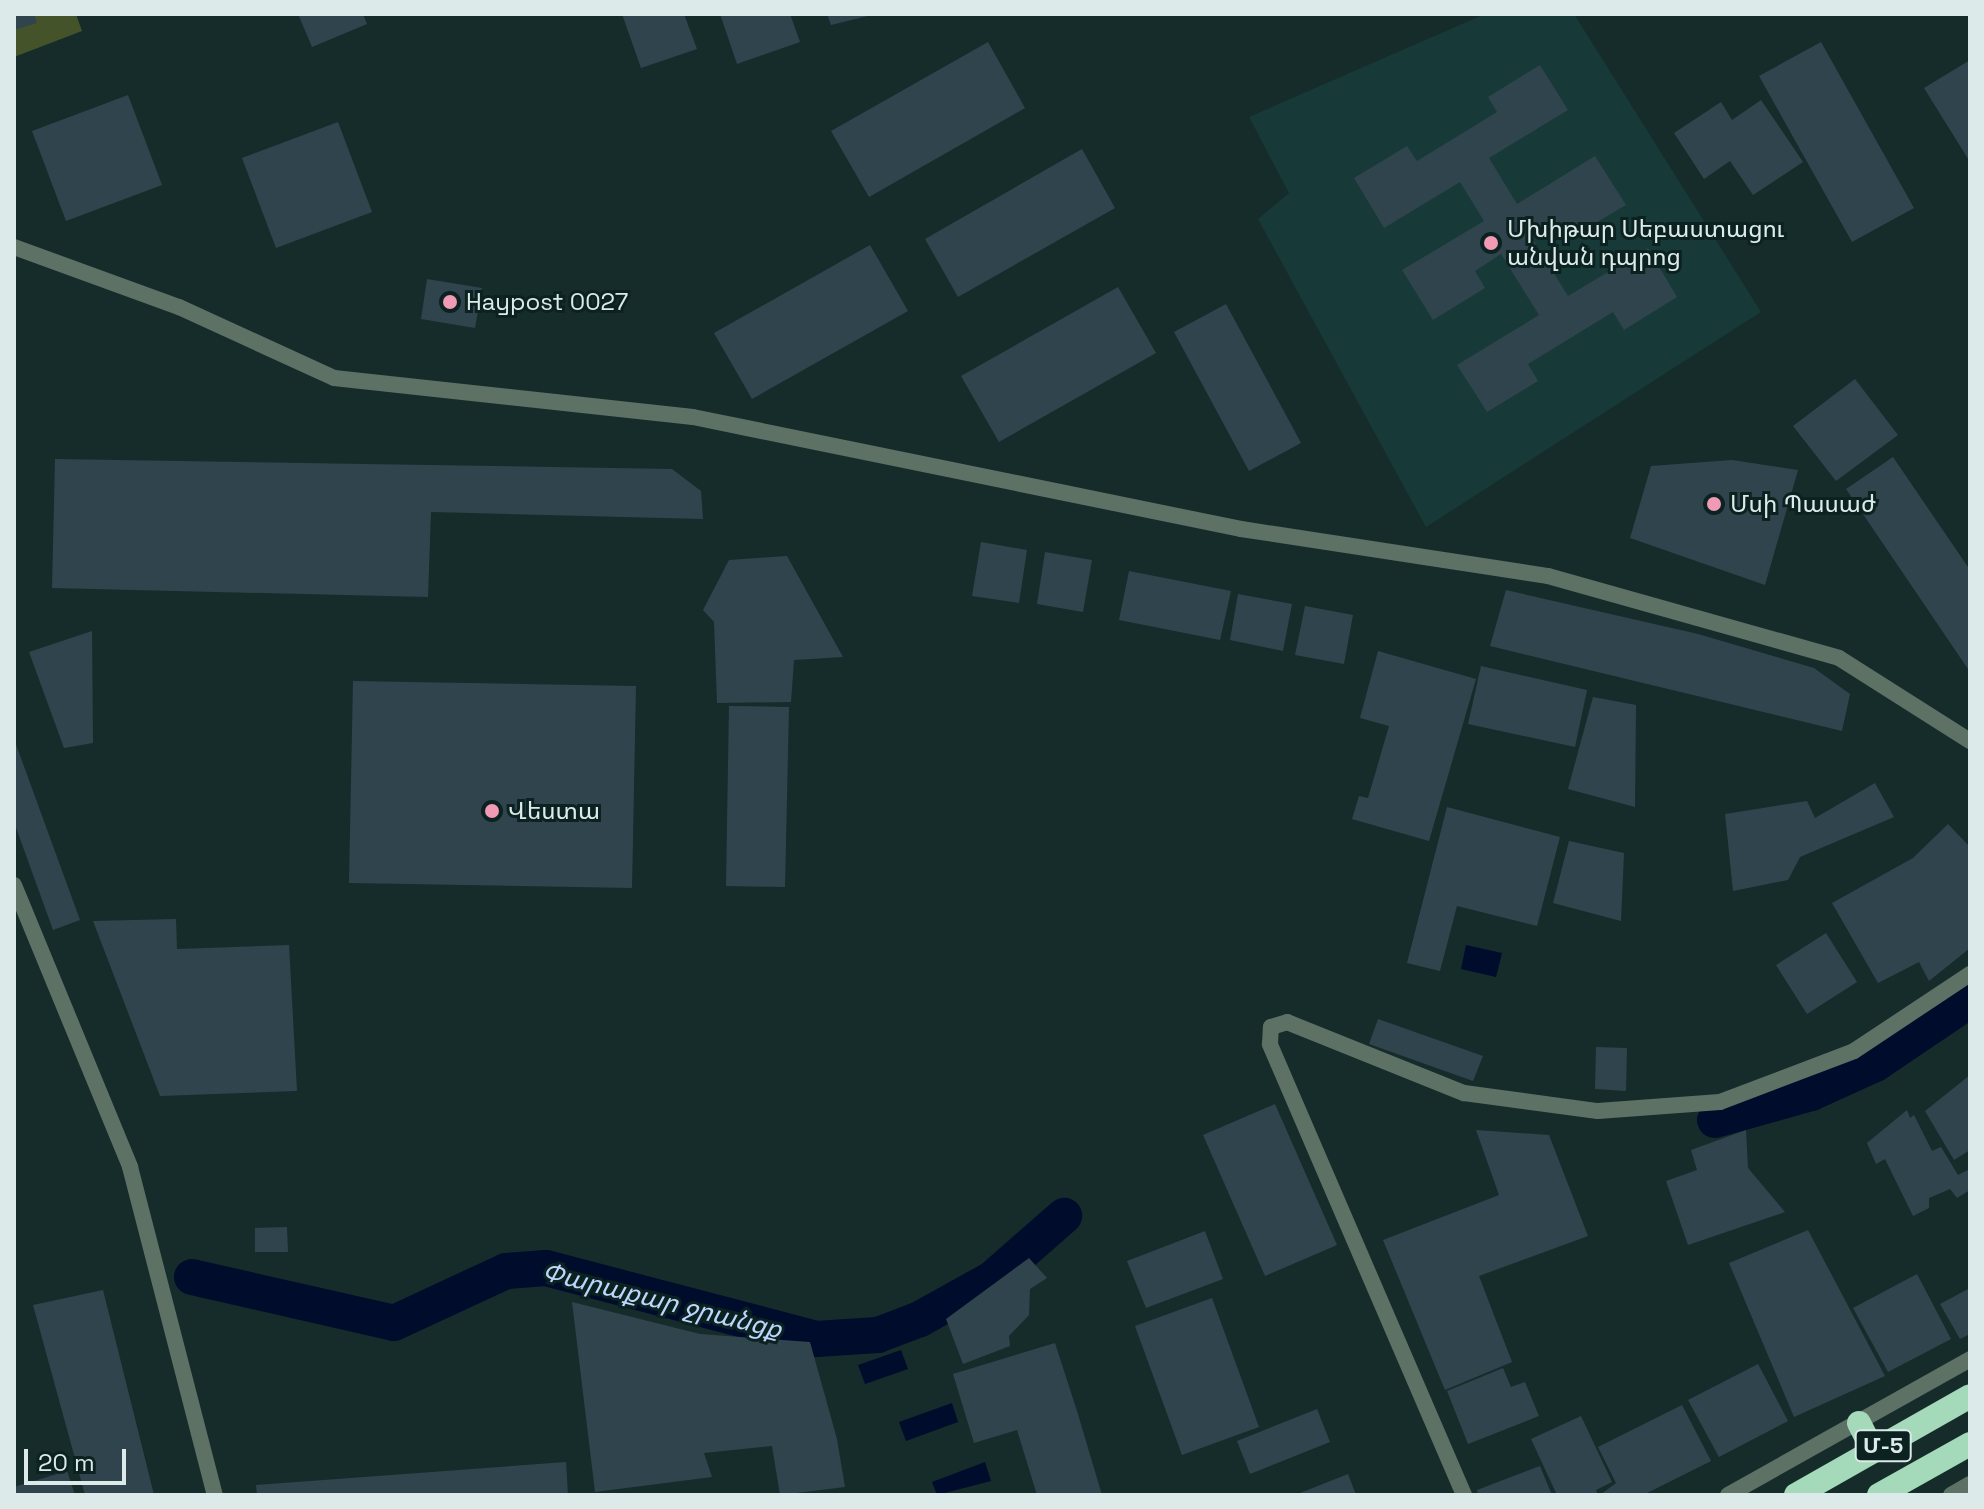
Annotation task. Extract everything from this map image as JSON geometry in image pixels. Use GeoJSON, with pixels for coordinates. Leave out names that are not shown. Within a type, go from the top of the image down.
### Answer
{"type":"FeatureCollection","features":[{"type":"Feature","properties":{"kind":"highway","name":"Մ-5"},"geometry":{"type":"LineString","coordinates":[[1796,1495],[1970,1396]]}},
{"type":"Feature","properties":{"kind":"highway"},"geometry":{"type":"LineString","coordinates":[[1859,1423],[1873,1451]]}},
{"type":"Feature","properties":{"kind":"highway","name":"Մ-5"},"geometry":{"type":"LineString","coordinates":[[1879,1495],[1970,1444]]}},
{"type":"Feature","properties":{"kind":"street"},"geometry":{"type":"LineString","coordinates":[[14,247],[179,307],[334,378],[693,417],[1241,529],[1548,576],[1839,658],[1970,741]]}},
{"type":"Feature","properties":{"kind":"street"},"geometry":{"type":"LineString","coordinates":[[14,885],[130,1167],[215,1495]]}},
{"type":"Feature","properties":{"kind":"street"},"geometry":{"type":"LineString","coordinates":[[1464,1495],[1270,1044],[1271,1027],[1287,1022],[1464,1093],[1598,1111],[1720,1102],[1854,1051],[1970,974]]}},
{"type":"Feature","properties":{"kind":"street"},"geometry":{"type":"LineString","coordinates":[[1728,1495],[1970,1359]]}},
{"type":"Feature","properties":{"kind":"street"},"geometry":{"type":"LineString","coordinates":[[1951,1495],[1970,1484]]}},
{"type":"Feature","properties":{"kind":"shaded area"},"geometry":{"type":"Polygon","coordinates":[[[1485,14],[1574,14],[1761,312],[1426,527],[1258,219],[1289,193],[1249,117],[1485,14]]]}},
{"type":"Feature","properties":{"kind":"green space"},"geometry":{"type":"Polygon","coordinates":[[[14,14],[76,14],[82,31],[14,57],[14,14]]]}},
{"type":"Feature","properties":{"kind":"water"},"geometry":{"type":"Polygon","coordinates":[[[1466,945],[1502,953],[1496,977],[1461,969],[1466,945]]]}},
{"type":"Feature","properties":{"kind":"water"},"geometry":{"type":"Polygon","coordinates":[[[901,1350],[908,1369],[865,1384],[858,1365],[901,1350]]]}},
{"type":"Feature","properties":{"kind":"water"},"geometry":{"type":"Polygon","coordinates":[[[952,1403],[958,1422],[906,1441],[899,1422],[952,1403]]]}},
{"type":"Feature","properties":{"kind":"water"},"geometry":{"type":"Polygon","coordinates":[[[985,1462],[991,1481],[937,1495],[932,1482],[985,1462]]]}},
{"type":"Feature","properties":{"kind":"building"},"geometry":{"type":"Polygon","coordinates":[[[14,14],[34,14],[37,23],[14,30],[14,14]]]}},
{"type":"Feature","properties":{"kind":"building"},"geometry":{"type":"Polygon","coordinates":[[[298,14],[363,14],[367,24],[312,47],[298,14]]]}},
{"type":"Feature","properties":{"kind":"building"},"geometry":{"type":"Polygon","coordinates":[[[622,14],[684,14],[697,49],[641,68],[622,14]]]}},
{"type":"Feature","properties":{"kind":"building"},"geometry":{"type":"Polygon","coordinates":[[[720,14],[790,14],[800,42],[737,64],[720,14]]]}},
{"type":"Feature","properties":{"kind":"building"},"geometry":{"type":"Polygon","coordinates":[[[827,14],[872,14],[872,15],[831,25],[827,14]]]}},
{"type":"Feature","properties":{"kind":"building"},"geometry":{"type":"Polygon","coordinates":[[[988,42],[1025,108],[869,197],[831,131],[988,42]]]}},
{"type":"Feature","properties":{"kind":"building"},"geometry":{"type":"Polygon","coordinates":[[[1821,42],[1914,208],[1852,242],[1759,76],[1821,42]]]}},
{"type":"Feature","properties":{"kind":"building"},"geometry":{"type":"Polygon","coordinates":[[[1970,60],[1970,162],[1924,88],[1970,60]]]}},
{"type":"Feature","properties":{"kind":"building","name":"Մխիթար Սեբաստացու անվան դպրոց"},"geometry":{"type":"Polygon","coordinates":[[[1540,65],[1568,110],[1489,158],[1517,204],[1595,156],[1626,205],[1570,238],[1560,221],[1532,238],[1568,296],[1648,248],[1677,297],[1624,330],[1613,312],[1528,364],[1538,381],[1487,412],[1457,365],[1539,315],[1501,254],[1475,271],[1485,288],[1433,320],[1402,270],[1484,221],[1460,182],[1384,228],[1354,178],[1407,146],[1417,161],[1497,112],[1488,97],[1540,65]]]}},
{"type":"Feature","properties":{"kind":"building"},"geometry":{"type":"Polygon","coordinates":[[[128,95],[162,185],[66,221],[32,131],[128,95]]]}},
{"type":"Feature","properties":{"kind":"building"},"geometry":{"type":"Polygon","coordinates":[[[1761,100],[1803,162],[1753,195],[1730,161],[1704,179],[1674,133],[1721,102],[1732,120],[1761,100]]]}},
{"type":"Feature","properties":{"kind":"building"},"geometry":{"type":"Polygon","coordinates":[[[338,122],[372,212],[276,248],[242,158],[338,122]]]}},
{"type":"Feature","properties":{"kind":"building"},"geometry":{"type":"Polygon","coordinates":[[[1082,149],[1115,208],[958,297],[925,239],[1082,149]]]}},
{"type":"Feature","properties":{"kind":"building"},"geometry":{"type":"Polygon","coordinates":[[[870,245],[908,311],[752,399],[714,333],[870,245]]]}},
{"type":"Feature","properties":{"kind":"building"},"geometry":{"type":"Polygon","coordinates":[[[427,279],[482,288],[475,328],[421,319],[427,279]]]}},
{"type":"Feature","properties":{"kind":"building"},"geometry":{"type":"Polygon","coordinates":[[[1118,287],[1156,353],[999,442],[961,376],[1118,287]]]}},
{"type":"Feature","properties":{"kind":"building"},"geometry":{"type":"Polygon","coordinates":[[[1226,304],[1301,443],[1249,471],[1174,332],[1226,304]]]}},
{"type":"Feature","properties":{"kind":"building"},"geometry":{"type":"Polygon","coordinates":[[[1855,379],[1898,435],[1836,481],[1793,426],[1855,379]]]}},
{"type":"Feature","properties":{"kind":"building"},"geometry":{"type":"Polygon","coordinates":[[[1893,457],[1970,570],[1970,672],[1846,489],[1893,457]]]}},
{"type":"Feature","properties":{"kind":"building"},"geometry":{"type":"Polygon","coordinates":[[[55,459],[672,469],[701,491],[703,519],[431,512],[428,597],[52,588],[55,459]]]}},
{"type":"Feature","properties":{"kind":"building","name":"Մսի Պասաժ"},"geometry":{"type":"Polygon","coordinates":[[[1732,460],[1798,470],[1765,585],[1630,538],[1651,466],[1732,460]]]}},
{"type":"Feature","properties":{"kind":"building"},"geometry":{"type":"Polygon","coordinates":[[[981,542],[1027,550],[1019,603],[972,596],[981,542]]]}},
{"type":"Feature","properties":{"kind":"building"},"geometry":{"type":"Polygon","coordinates":[[[1045,552],[1092,560],[1083,612],[1037,604],[1045,552]]]}},
{"type":"Feature","properties":{"kind":"building"},"geometry":{"type":"Polygon","coordinates":[[[787,556],[843,657],[794,660],[791,702],[717,703],[714,622],[703,610],[729,560],[787,556]]]}},
{"type":"Feature","properties":{"kind":"building"},"geometry":{"type":"Polygon","coordinates":[[[1129,571],[1231,591],[1220,640],[1119,620],[1129,571]]]}},
{"type":"Feature","properties":{"kind":"building"},"geometry":{"type":"Polygon","coordinates":[[[1506,590],[1698,634],[1814,668],[1850,694],[1842,731],[1490,646],[1506,590]]]}},
{"type":"Feature","properties":{"kind":"building"},"geometry":{"type":"Polygon","coordinates":[[[1238,594],[1292,604],[1283,651],[1230,640],[1238,594]]]}},
{"type":"Feature","properties":{"kind":"building"},"geometry":{"type":"Polygon","coordinates":[[[1305,606],[1353,615],[1344,664],[1295,655],[1305,606]]]}},
{"type":"Feature","properties":{"kind":"building"},"geometry":{"type":"Polygon","coordinates":[[[92,631],[93,743],[64,748],[29,652],[92,631]]]}},
{"type":"Feature","properties":{"kind":"building"},"geometry":{"type":"Polygon","coordinates":[[[1378,651],[1476,679],[1429,841],[1352,819],[1359,796],[1368,798],[1389,726],[1360,718],[1378,651]]]}},
{"type":"Feature","properties":{"kind":"building"},"geometry":{"type":"Polygon","coordinates":[[[1481,666],[1587,690],[1575,747],[1468,724],[1481,666]]]}},
{"type":"Feature","properties":{"kind":"building","name":"Վեստա"},"geometry":{"type":"Polygon","coordinates":[[[353,681],[636,686],[632,888],[349,883],[353,681]]]}},
{"type":"Feature","properties":{"kind":"building"},"geometry":{"type":"Polygon","coordinates":[[[1593,697],[1636,705],[1635,807],[1568,789],[1593,697]]]}},
{"type":"Feature","properties":{"kind":"building"},"geometry":{"type":"Polygon","coordinates":[[[729,706],[789,707],[785,887],[726,886],[729,706]]]}},
{"type":"Feature","properties":{"kind":"building"},"geometry":{"type":"Polygon","coordinates":[[[14,739],[80,920],[53,930],[14,822],[14,739]]]}},
{"type":"Feature","properties":{"kind":"building"},"geometry":{"type":"Polygon","coordinates":[[[1875,783],[1894,817],[1800,857],[1788,880],[1733,891],[1725,814],[1807,801],[1815,818],[1875,783]]]}},
{"type":"Feature","properties":{"kind":"building"},"geometry":{"type":"Polygon","coordinates":[[[1447,807],[1560,837],[1537,926],[1457,906],[1440,971],[1407,963],[1447,807]]]}},
{"type":"Feature","properties":{"kind":"building"},"geometry":{"type":"Polygon","coordinates":[[[1948,824],[1970,847],[1970,948],[1929,981],[1919,962],[1878,983],[1832,903],[1913,858],[1948,824]]]}},
{"type":"Feature","properties":{"kind":"building"},"geometry":{"type":"Polygon","coordinates":[[[1569,841],[1624,853],[1621,921],[1553,903],[1569,841]]]}},
{"type":"Feature","properties":{"kind":"building"},"geometry":{"type":"Polygon","coordinates":[[[176,919],[177,949],[289,945],[297,1091],[160,1096],[93,921],[176,919]]]}},
{"type":"Feature","properties":{"kind":"building"},"geometry":{"type":"Polygon","coordinates":[[[1826,933],[1857,982],[1807,1014],[1776,965],[1826,933]]]}},
{"type":"Feature","properties":{"kind":"building"},"geometry":{"type":"Polygon","coordinates":[[[1378,1019],[1483,1056],[1473,1081],[1369,1044],[1378,1019]]]}},
{"type":"Feature","properties":{"kind":"building"},"geometry":{"type":"Polygon","coordinates":[[[1596,1047],[1627,1048],[1626,1091],[1595,1089],[1596,1047]]]}},
{"type":"Feature","properties":{"kind":"building"},"geometry":{"type":"Polygon","coordinates":[[[1970,1075],[1970,1150],[1954,1160],[1925,1111],[1970,1075]]]}},
{"type":"Feature","properties":{"kind":"building"},"geometry":{"type":"Polygon","coordinates":[[[1275,1104],[1337,1245],[1265,1276],[1203,1135],[1275,1104]]]}},
{"type":"Feature","properties":{"kind":"building"},"geometry":{"type":"Polygon","coordinates":[[[1907,1110],[1910,1118],[1914,1115],[1932,1151],[1941,1147],[1958,1175],[1970,1169],[1970,1190],[1957,1198],[1950,1189],[1929,1198],[1929,1208],[1913,1216],[1885,1159],[1876,1164],[1867,1143],[1907,1110]]]}},
{"type":"Feature","properties":{"kind":"building"},"geometry":{"type":"Polygon","coordinates":[[[1476,1130],[1549,1135],[1588,1236],[1479,1276],[1512,1362],[1445,1390],[1383,1240],[1499,1195],[1476,1130]]]}},
{"type":"Feature","properties":{"kind":"building"},"geometry":{"type":"Polygon","coordinates":[[[1746,1130],[1748,1168],[1785,1212],[1688,1245],[1666,1181],[1697,1170],[1691,1150],[1746,1130]]]}},
{"type":"Feature","properties":{"kind":"building"},"geometry":{"type":"Polygon","coordinates":[[[287,1227],[288,1252],[255,1252],[255,1228],[287,1227]]]}},
{"type":"Feature","properties":{"kind":"building"},"geometry":{"type":"Polygon","coordinates":[[[1808,1230],[1885,1376],[1794,1417],[1729,1263],[1808,1230]]]}},
{"type":"Feature","properties":{"kind":"building"},"geometry":{"type":"Polygon","coordinates":[[[1205,1231],[1223,1279],[1146,1308],[1127,1261],[1205,1231]]]}},
{"type":"Feature","properties":{"kind":"building"},"geometry":{"type":"Polygon","coordinates":[[[1029,1258],[1047,1278],[1030,1289],[1029,1315],[1009,1336],[1010,1346],[963,1364],[946,1319],[1029,1258]]]}},
{"type":"Feature","properties":{"kind":"building"},"geometry":{"type":"Polygon","coordinates":[[[1917,1274],[1951,1339],[1888,1372],[1853,1308],[1917,1274]]]}},
{"type":"Feature","properties":{"kind":"building"},"geometry":{"type":"Polygon","coordinates":[[[1970,1288],[1970,1334],[1960,1339],[1940,1304],[1970,1288]]]}},
{"type":"Feature","properties":{"kind":"building"},"geometry":{"type":"Polygon","coordinates":[[[103,1290],[154,1495],[85,1495],[33,1305],[103,1290]]]}},
{"type":"Feature","properties":{"kind":"building"},"geometry":{"type":"Polygon","coordinates":[[[1212,1298],[1259,1427],[1182,1455],[1135,1326],[1212,1298]]]}},
{"type":"Feature","properties":{"kind":"building"},"geometry":{"type":"Polygon","coordinates":[[[572,1302],[700,1334],[810,1342],[837,1439],[845,1487],[780,1495],[772,1446],[704,1453],[712,1477],[595,1492],[572,1302]]]}},
{"type":"Feature","properties":{"kind":"building"},"geometry":{"type":"Polygon","coordinates":[[[1055,1343],[1102,1495],[1037,1495],[1017,1430],[974,1443],[953,1374],[1055,1343]]]}},
{"type":"Feature","properties":{"kind":"building"},"geometry":{"type":"Polygon","coordinates":[[[1758,1364],[1788,1421],[1719,1457],[1688,1400],[1758,1364]]]}},
{"type":"Feature","properties":{"kind":"building"},"geometry":{"type":"Polygon","coordinates":[[[1503,1368],[1511,1387],[1525,1382],[1539,1416],[1468,1444],[1447,1391],[1503,1368]]]}},
{"type":"Feature","properties":{"kind":"building"},"geometry":{"type":"Polygon","coordinates":[[[1682,1405],[1711,1461],[1643,1495],[1600,1495],[1616,1483],[1598,1447],[1682,1405]]]}},
{"type":"Feature","properties":{"kind":"building"},"geometry":{"type":"Polygon","coordinates":[[[1317,1409],[1330,1442],[1250,1474],[1237,1441],[1317,1409]]]}},
{"type":"Feature","properties":{"kind":"building"},"geometry":{"type":"Polygon","coordinates":[[[1581,1416],[1612,1482],[1596,1490],[1598,1495],[1557,1495],[1531,1439],[1581,1416]]]}},
{"type":"Feature","properties":{"kind":"building"},"geometry":{"type":"Polygon","coordinates":[[[566,1462],[568,1495],[257,1495],[256,1485],[566,1462]]]}},
{"type":"Feature","properties":{"kind":"building"},"geometry":{"type":"Polygon","coordinates":[[[1540,1466],[1552,1495],[1478,1495],[1477,1490],[1540,1466]]]}},
{"type":"Feature","properties":{"kind":"building"},"geometry":{"type":"Polygon","coordinates":[[[67,1471],[75,1495],[15,1495],[14,1487],[67,1471]]]}},
{"type":"Feature","properties":{"kind":"building"},"geometry":{"type":"Polygon","coordinates":[[[1348,1474],[1356,1495],[1295,1495],[1348,1474]]]}},
{"type":"Feature","properties":{"kind":"waterway"},"geometry":{"type":"LineString","coordinates":[[1715,1120],[1811,1093],[1875,1064],[1970,1000]]}},
{"type":"Feature","properties":{"kind":"waterway","name":"Փարաքար ջրանցք"},"geometry":{"type":"LineString","coordinates":[[192,1277],[394,1323],[506,1271],[546,1268],[816,1339],[878,1335],[920,1319],[992,1279],[1064,1216]]}},
{"type":"Feature","properties":{"kind":"place","name":"Մխիթար Սեբաստացու անվան դպրոց"},"geometry":{"type":"Point","coordinates":[1491,243]}},
{"type":"Feature","properties":{"kind":"place","name":"Haypost 0027"},"geometry":{"type":"Point","coordinates":[450,302]}},
{"type":"Feature","properties":{"kind":"place","name":"Մսի Պասաժ"},"geometry":{"type":"Point","coordinates":[1714,504]}},
{"type":"Feature","properties":{"kind":"place","name":"Վեստա"},"geometry":{"type":"Point","coordinates":[492,811]}}]}
